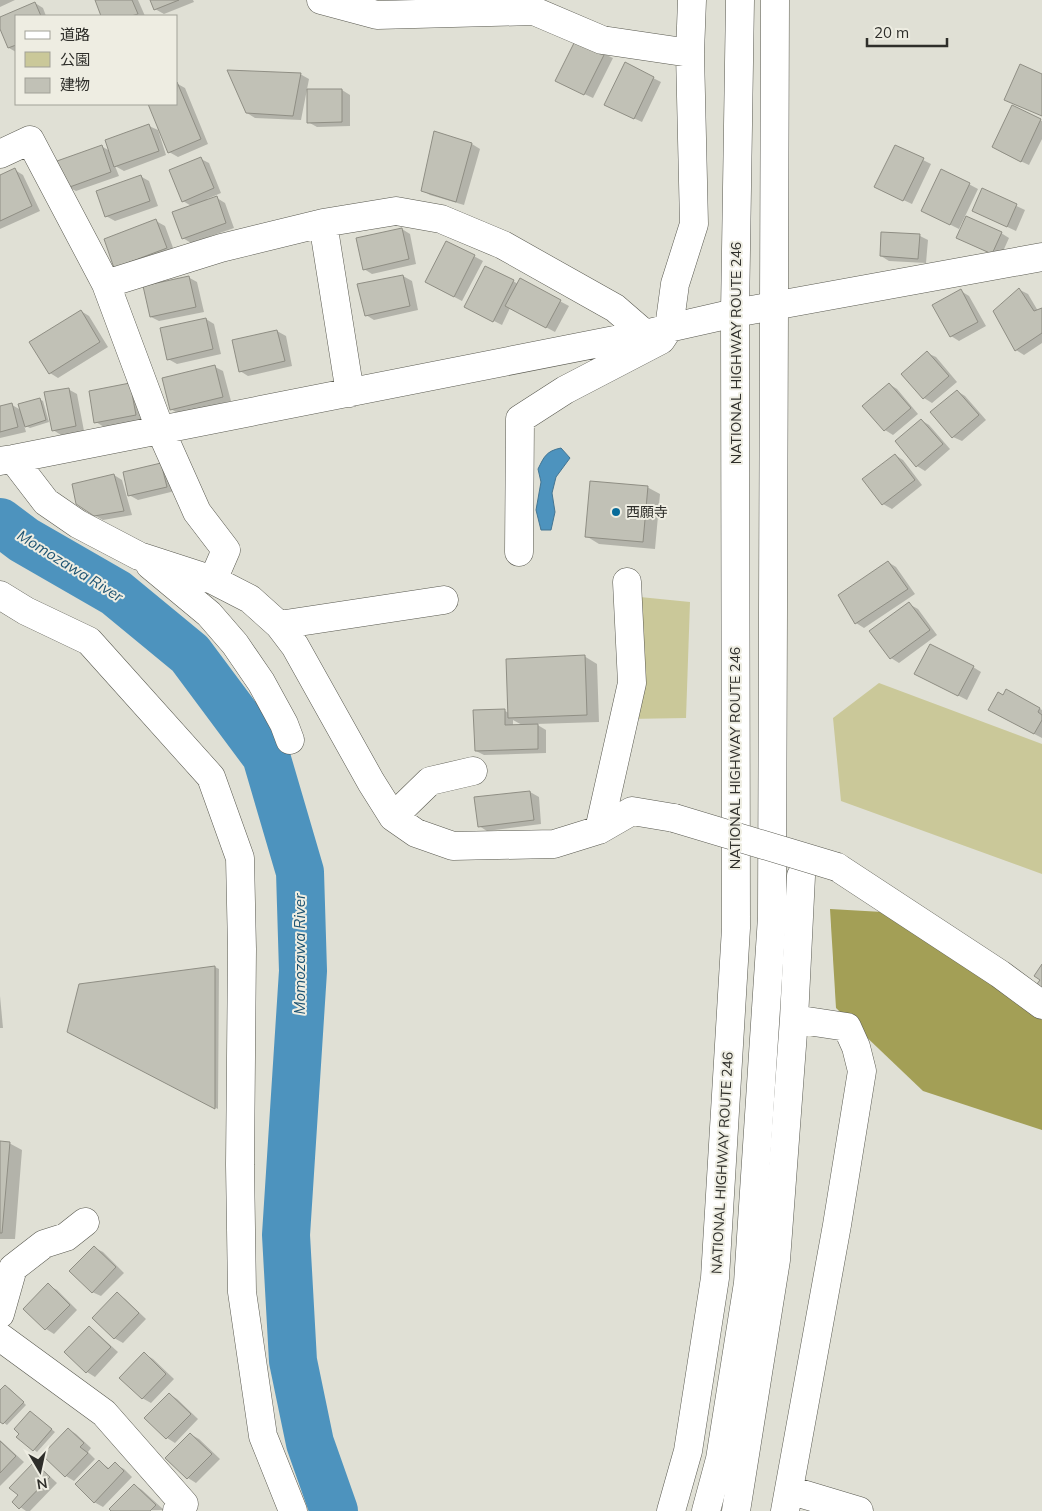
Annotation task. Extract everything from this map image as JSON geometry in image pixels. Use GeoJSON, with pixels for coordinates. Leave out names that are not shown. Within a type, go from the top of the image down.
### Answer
{"type":"FeatureCollection","features":[{"type":"Feature","properties":{"kind":"main road"},"geometry":{"type":"LineString","coordinates":[[321,0],[377,15],[534,11],[602,40],[690,53]]}},
{"type":"Feature","properties":{"kind":"main road"},"geometry":{"type":"LineString","coordinates":[[657,331],[694,224],[690,53],[692,0]]}},
{"type":"Feature","properties":{"kind":"main road","name":"NATIONAL HIGHWAY ROUTE 246"},"geometry":{"type":"LineString","coordinates":[[671,1511],[688,1451],[715,1278],[735,938],[735,313],[740,0]]}},
{"type":"Feature","properties":{"kind":"main road"},"geometry":{"type":"LineString","coordinates":[[706,1511],[720,1459],[748,1283],[772,917],[775,0]]}},
{"type":"Feature","properties":{"kind":"main road"},"geometry":{"type":"LineString","coordinates":[[0,154],[30,140],[106,284],[160,429],[197,512],[226,550],[212,580]]}},
{"type":"Feature","properties":{"kind":"main road"},"geometry":{"type":"LineString","coordinates":[[106,284],[221,248],[323,223],[396,211],[441,219],[503,245],[657,331],[661,340],[565,390],[520,419],[519,552]]}},
{"type":"Feature","properties":{"kind":"main road"},"geometry":{"type":"LineString","coordinates":[[323,223],[350,393]]}},
{"type":"Feature","properties":{"kind":"main road"},"geometry":{"type":"LineString","coordinates":[[7,460],[350,393],[657,331],[735,313],[1042,257]]}},
{"type":"Feature","properties":{"kind":"main road"},"geometry":{"type":"LineString","coordinates":[[7,460],[46,502],[78,524],[139,556],[212,580],[250,599],[279,625],[295,646],[371,782],[393,817],[416,833],[453,846],[554,844],[598,830],[632,811],[674,818],[837,866],[1000,974],[1042,1005]]}},
{"type":"Feature","properties":{"kind":"main road"},"geometry":{"type":"LineString","coordinates":[[139,556],[209,614],[235,644],[261,682],[284,724],[290,740]]}},
{"type":"Feature","properties":{"kind":"main road"},"geometry":{"type":"LineString","coordinates":[[598,830],[632,683],[627,582]]}},
{"type":"Feature","properties":{"kind":"main road"},"geometry":{"type":"LineString","coordinates":[[0,595],[26,611],[89,641],[96,648],[211,777],[240,858],[242,949],[240,1165],[242,1292],[263,1436],[293,1511]]}},
{"type":"Feature","properties":{"kind":"main road"},"geometry":{"type":"LineString","coordinates":[[279,625],[444,600]]}},
{"type":"Feature","properties":{"kind":"main road"},"geometry":{"type":"LineString","coordinates":[[393,817],[430,781],[472,772]]}},
{"type":"Feature","properties":{"kind":"main road"},"geometry":{"type":"LineString","coordinates":[[736,1511],[776,1260],[794,1020],[801,876]]}},
{"type":"Feature","properties":{"kind":"main road"},"geometry":{"type":"LineString","coordinates":[[794,1020],[847,1027],[856,1047],[862,1071],[837,1225],[787,1501],[859,1511]]}},
{"type":"Feature","properties":{"kind":"main road"},"geometry":{"type":"LineString","coordinates":[[0,1314],[13,1268],[44,1244],[66,1236],[85,1222]]}},
{"type":"Feature","properties":{"kind":"main road"},"geometry":{"type":"LineString","coordinates":[[0,1338],[104,1413],[184,1504],[177,1511]]}},
{"type":"Feature","properties":{"kind":"green space"},"geometry":{"type":"Polygon","coordinates":[[[640,597],[690,602],[686,718],[628,719],[640,597]]]}},
{"type":"Feature","properties":{"kind":"green space"},"geometry":{"type":"Polygon","coordinates":[[[879,683],[1042,744],[1042,874],[841,801],[833,718],[879,683]]]}},
{"type":"Feature","properties":{"kind":"shaded area"},"geometry":{"type":"Polygon","coordinates":[[[830,909],[900,913],[1042,1020],[1042,1130],[923,1091],[836,1008],[830,909]]]}},
{"type":"Feature","properties":{"kind":"water"},"geometry":{"type":"Polygon","coordinates":[[[561,448],[570,458],[556,477],[552,493],[555,512],[551,530],[541,530],[536,510],[541,482],[538,469],[546,455],[561,448]]]}},
{"type":"Feature","properties":{"kind":"building"},"geometry":{"type":"Polygon","coordinates":[[[95,0],[132,0],[138,14],[134,15],[101,15],[95,0]]]}},
{"type":"Feature","properties":{"kind":"building"},"geometry":{"type":"Polygon","coordinates":[[[150,0],[179,0],[154,10],[150,0]]]}},
{"type":"Feature","properties":{"kind":"building"},"geometry":{"type":"Polygon","coordinates":[[[35,2],[41,15],[15,15],[15,45],[8,48],[0,29],[0,17],[35,2]]]}},
{"type":"Feature","properties":{"kind":"building"},"geometry":{"type":"Polygon","coordinates":[[[576,39],[605,53],[584,95],[555,81],[576,39]]]}},
{"type":"Feature","properties":{"kind":"building"},"geometry":{"type":"Polygon","coordinates":[[[625,62],[654,77],[634,119],[604,105],[625,62]]]}},
{"type":"Feature","properties":{"kind":"building"},"geometry":{"type":"Polygon","coordinates":[[[1020,64],[1042,74],[1042,116],[1004,100],[1020,64]]]}},
{"type":"Feature","properties":{"kind":"building"},"geometry":{"type":"Polygon","coordinates":[[[227,70],[301,73],[293,116],[246,113],[227,70]]]}},
{"type":"Feature","properties":{"kind":"building"},"geometry":{"type":"Polygon","coordinates":[[[178,84],[201,139],[168,153],[148,105],[178,105],[178,84]]]}},
{"type":"Feature","properties":{"kind":"building"},"geometry":{"type":"Polygon","coordinates":[[[307,89],[342,89],[342,122],[307,123],[307,89]]]}},
{"type":"Feature","properties":{"kind":"building"},"geometry":{"type":"Polygon","coordinates":[[[1012,105],[1041,119],[1021,162],[992,147],[1012,105]]]}},
{"type":"Feature","properties":{"kind":"building"},"geometry":{"type":"Polygon","coordinates":[[[149,124],[159,151],[114,167],[105,140],[149,124]]]}},
{"type":"Feature","properties":{"kind":"building"},"geometry":{"type":"Polygon","coordinates":[[[434,131],[472,143],[456,202],[421,191],[434,131]]]}},
{"type":"Feature","properties":{"kind":"building"},"geometry":{"type":"Polygon","coordinates":[[[102,145],[111,172],[67,188],[57,161],[102,145]]]}},
{"type":"Feature","properties":{"kind":"building"},"geometry":{"type":"Polygon","coordinates":[[[895,145],[924,158],[903,201],[874,187],[895,145]]]}},
{"type":"Feature","properties":{"kind":"building"},"geometry":{"type":"Polygon","coordinates":[[[201,157],[214,188],[182,202],[169,170],[201,157]]]}},
{"type":"Feature","properties":{"kind":"building"},"geometry":{"type":"Polygon","coordinates":[[[15,168],[32,206],[0,221],[0,175],[15,168]]]}},
{"type":"Feature","properties":{"kind":"building"},"geometry":{"type":"Polygon","coordinates":[[[941,169],[970,183],[950,225],[921,211],[941,169]]]}},
{"type":"Feature","properties":{"kind":"building"},"geometry":{"type":"Polygon","coordinates":[[[141,175],[150,201],[105,217],[96,191],[141,175]]]}},
{"type":"Feature","properties":{"kind":"building"},"geometry":{"type":"Polygon","coordinates":[[[982,188],[1017,204],[1007,227],[972,211],[982,188]]]}},
{"type":"Feature","properties":{"kind":"building"},"geometry":{"type":"Polygon","coordinates":[[[217,196],[226,223],[182,239],[172,212],[217,196]]]}},
{"type":"Feature","properties":{"kind":"building"},"geometry":{"type":"Polygon","coordinates":[[[966,216],[1002,232],[992,254],[956,238],[966,216]]]}},
{"type":"Feature","properties":{"kind":"building"},"geometry":{"type":"Polygon","coordinates":[[[156,219],[167,248],[114,268],[104,239],[156,219]]]}},
{"type":"Feature","properties":{"kind":"building"},"geometry":{"type":"Polygon","coordinates":[[[402,228],[409,259],[363,270],[356,238],[402,228]]]}},
{"type":"Feature","properties":{"kind":"building"},"geometry":{"type":"Polygon","coordinates":[[[881,232],[920,234],[918,259],[880,256],[881,232]]]}},
{"type":"Feature","properties":{"kind":"building"},"geometry":{"type":"Polygon","coordinates":[[[446,241],[475,255],[454,297],[425,282],[446,241]]]}},
{"type":"Feature","properties":{"kind":"building"},"geometry":{"type":"Polygon","coordinates":[[[485,266],[514,280],[493,322],[464,307],[485,266]]]}},
{"type":"Feature","properties":{"kind":"building"},"geometry":{"type":"Polygon","coordinates":[[[403,275],[410,306],[365,316],[357,284],[403,275]]]}},
{"type":"Feature","properties":{"kind":"building"},"geometry":{"type":"Polygon","coordinates":[[[189,276],[196,307],[150,317],[143,286],[189,276]]]}},
{"type":"Feature","properties":{"kind":"building"},"geometry":{"type":"Polygon","coordinates":[[[520,278],[561,300],[546,328],[505,306],[520,278]]]}},
{"type":"Feature","properties":{"kind":"building"},"geometry":{"type":"Polygon","coordinates":[[[1019,288],[1034,311],[1042,308],[1042,333],[1015,351],[993,311],[1019,288]]]}},
{"type":"Feature","properties":{"kind":"building"},"geometry":{"type":"Polygon","coordinates":[[[961,289],[978,322],[950,337],[932,305],[961,289]]]}},
{"type":"Feature","properties":{"kind":"building"},"geometry":{"type":"Polygon","coordinates":[[[81,310],[100,342],[49,374],[29,342],[81,310]]]}},
{"type":"Feature","properties":{"kind":"building"},"geometry":{"type":"Polygon","coordinates":[[[206,318],[213,349],[167,360],[160,328],[206,318]]]}},
{"type":"Feature","properties":{"kind":"building"},"geometry":{"type":"Polygon","coordinates":[[[277,330],[285,361],[239,372],[232,340],[277,330]]]}},
{"type":"Feature","properties":{"kind":"building"},"geometry":{"type":"Polygon","coordinates":[[[927,351],[949,376],[923,399],[901,374],[927,351]]]}},
{"type":"Feature","properties":{"kind":"building"},"geometry":{"type":"Polygon","coordinates":[[[215,365],[223,397],[170,410],[162,378],[215,365]]]}},
{"type":"Feature","properties":{"kind":"building"},"geometry":{"type":"Polygon","coordinates":[[[130,383],[136,415],[94,423],[89,391],[130,383]]]}},
{"type":"Feature","properties":{"kind":"building"},"geometry":{"type":"Polygon","coordinates":[[[889,383],[911,408],[884,431],[862,406],[889,383]]]}},
{"type":"Feature","properties":{"kind":"building"},"geometry":{"type":"Polygon","coordinates":[[[69,388],[76,426],[52,431],[44,392],[69,388]]]}},
{"type":"Feature","properties":{"kind":"building"},"geometry":{"type":"Polygon","coordinates":[[[957,390],[979,415],[952,438],[930,412],[957,390]]]}},
{"type":"Feature","properties":{"kind":"building"},"geometry":{"type":"Polygon","coordinates":[[[40,398],[46,420],[25,427],[18,404],[40,398]]]}},
{"type":"Feature","properties":{"kind":"building"},"geometry":{"type":"Polygon","coordinates":[[[12,403],[18,427],[0,432],[0,406],[12,403]]]}},
{"type":"Feature","properties":{"kind":"building"},"geometry":{"type":"Polygon","coordinates":[[[921,419],[943,444],[916,467],[895,441],[921,419]]]}},
{"type":"Feature","properties":{"kind":"building"},"geometry":{"type":"Polygon","coordinates":[[[895,454],[915,480],[882,505],[862,479],[895,454]]]}},
{"type":"Feature","properties":{"kind":"building"},"geometry":{"type":"Polygon","coordinates":[[[161,463],[167,487],[128,496],[123,472],[161,463]]]}},
{"type":"Feature","properties":{"kind":"building"},"geometry":{"type":"Polygon","coordinates":[[[114,474],[124,511],[94,516],[76,504],[72,484],[114,474]]]}},
{"type":"Feature","properties":{"kind":"building","name":"西願寺"},"geometry":{"type":"Polygon","coordinates":[[[590,481],[648,486],[643,542],[585,537],[590,481]]]}},
{"type":"Feature","properties":{"kind":"building"},"geometry":{"type":"Polygon","coordinates":[[[888,561],[908,589],[855,624],[838,595],[888,561]]]}},
{"type":"Feature","properties":{"kind":"building"},"geometry":{"type":"Polygon","coordinates":[[[909,602],[930,630],[890,659],[869,631],[909,602]]]}},
{"type":"Feature","properties":{"kind":"building"},"geometry":{"type":"Polygon","coordinates":[[[930,644],[974,666],[958,696],[914,674],[930,644]]]}},
{"type":"Feature","properties":{"kind":"building"},"geometry":{"type":"Polygon","coordinates":[[[585,655],[587,715],[508,718],[506,659],[585,655]]]}},
{"type":"Feature","properties":{"kind":"building"},"geometry":{"type":"Polygon","coordinates":[[[1006,689],[1040,708],[1038,712],[1042,715],[1042,720],[1034,734],[988,710],[998,692],[1003,695],[1006,689]]]}},
{"type":"Feature","properties":{"kind":"building"},"geometry":{"type":"Polygon","coordinates":[[[505,709],[505,725],[538,724],[538,749],[475,751],[473,710],[505,709]]]}},
{"type":"Feature","properties":{"kind":"building"},"geometry":{"type":"Polygon","coordinates":[[[530,791],[534,820],[478,827],[474,797],[530,791]]]}},
{"type":"Feature","properties":{"kind":"building"},"geometry":{"type":"Polygon","coordinates":[[[1042,964],[1042,988],[1037,984],[1040,980],[1034,976],[1042,964]]]}},
{"type":"Feature","properties":{"kind":"building"},"geometry":{"type":"Polygon","coordinates":[[[215,966],[215,1109],[67,1032],[79,984],[215,966]]]}},
{"type":"Feature","properties":{"kind":"building"},"geometry":{"type":"Polygon","coordinates":[[[0,1141],[10,1142],[2,1233],[0,1233],[0,1141]]]}},
{"type":"Feature","properties":{"kind":"building"},"geometry":{"type":"Polygon","coordinates":[[[94,1246],[116,1267],[92,1293],[69,1271],[94,1246]]]}},
{"type":"Feature","properties":{"kind":"building"},"geometry":{"type":"Polygon","coordinates":[[[48,1283],[70,1305],[45,1330],[23,1309],[48,1283]]]}},
{"type":"Feature","properties":{"kind":"building"},"geometry":{"type":"Polygon","coordinates":[[[117,1292],[139,1313],[114,1339],[92,1318],[117,1292]]]}},
{"type":"Feature","properties":{"kind":"building"},"geometry":{"type":"Polygon","coordinates":[[[89,1326],[111,1347],[86,1373],[64,1352],[89,1326]]]}},
{"type":"Feature","properties":{"kind":"building"},"geometry":{"type":"Polygon","coordinates":[[[144,1352],[166,1374],[142,1399],[119,1378],[144,1352]]]}},
{"type":"Feature","properties":{"kind":"building"},"geometry":{"type":"Polygon","coordinates":[[[5,1385],[24,1402],[3,1424],[0,1422],[0,1390],[5,1385]]]}},
{"type":"Feature","properties":{"kind":"building"},"geometry":{"type":"Polygon","coordinates":[[[169,1393],[191,1414],[166,1439],[144,1418],[169,1393]]]}},
{"type":"Feature","properties":{"kind":"building"},"geometry":{"type":"Polygon","coordinates":[[[30,1411],[52,1429],[33,1451],[16,1437],[19,1434],[14,1429],[30,1411]]]}},
{"type":"Feature","properties":{"kind":"building"},"geometry":{"type":"Polygon","coordinates":[[[68,1428],[84,1443],[80,1447],[88,1453],[65,1477],[42,1455],[68,1428]]]}},
{"type":"Feature","properties":{"kind":"building"},"geometry":{"type":"Polygon","coordinates":[[[190,1433],[212,1454],[187,1479],[165,1458],[190,1433]]]}},
{"type":"Feature","properties":{"kind":"building"},"geometry":{"type":"Polygon","coordinates":[[[0,1441],[16,1456],[0,1473],[0,1441]]]}},
{"type":"Feature","properties":{"kind":"building"},"geometry":{"type":"Polygon","coordinates":[[[99,1460],[108,1469],[115,1462],[124,1471],[94,1503],[75,1484],[99,1460]]]}},
{"type":"Feature","properties":{"kind":"building"},"geometry":{"type":"Polygon","coordinates":[[[34,1462],[50,1477],[19,1509],[12,1502],[18,1495],[9,1488],[34,1462]]]}},
{"type":"Feature","properties":{"kind":"building"},"geometry":{"type":"Polygon","coordinates":[[[134,1484],[156,1505],[150,1511],[111,1511],[109,1509],[134,1484]]]}},
{"type":"Feature","properties":{"kind":"waterway","name":"Momozawa River"},"geometry":{"type":"LineString","coordinates":[[0,522],[24,540],[116,593],[190,654],[266,756],[300,872],[303,971],[286,1235],[293,1361],[310,1443],[334,1511]]}},
{"type":"Feature","properties":{"kind":"place","name":"西願寺"},"geometry":{"type":"Point","coordinates":[616,512]}}]}
